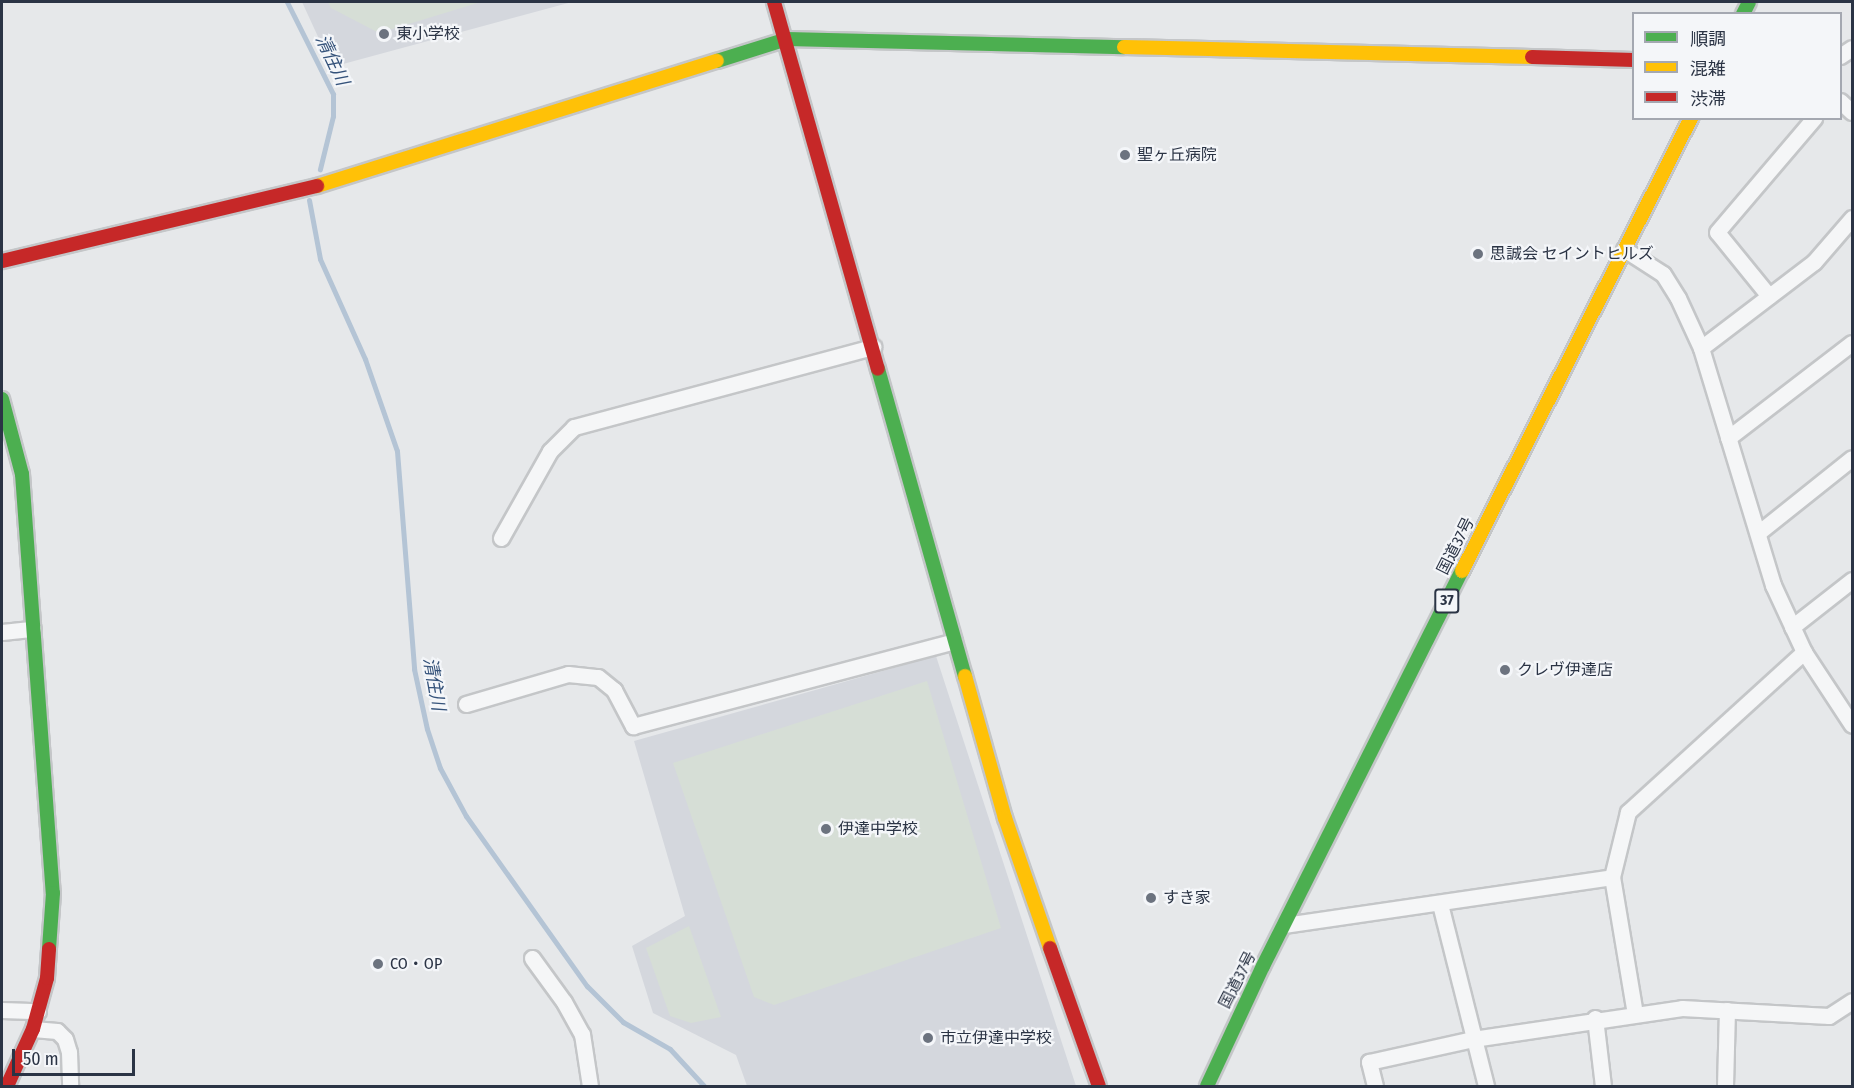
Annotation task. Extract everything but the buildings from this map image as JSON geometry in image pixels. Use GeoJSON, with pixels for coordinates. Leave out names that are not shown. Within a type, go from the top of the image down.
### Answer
{"type":"FeatureCollection","features":[{"type":"Feature","properties":{"kind":"main road"},"geometry":{"type":"LineString","coordinates":[[774,2],[787,39],[1005,818],[1099,1086]]}},
{"type":"Feature","properties":{"kind":"main road"},"geometry":{"type":"LineString","coordinates":[[2,261],[300,191],[787,39],[1632,60]]}},
{"type":"Feature","properties":{"kind":"main road","name":"国道37号"},"geometry":{"type":"LineString","coordinates":[[1207,1086],[1284,925],[1690,120]]}},
{"type":"Feature","properties":{"kind":"main road"},"geometry":{"type":"LineString","coordinates":[[2,399],[22,474],[53,893],[47,978],[33,1029],[7,1086]]}},
{"type":"Feature","properties":{"kind":"street"},"geometry":{"type":"LineString","coordinates":[[1769,296],[1717,232],[1812,120]]}},
{"type":"Feature","properties":{"kind":"street"},"geometry":{"type":"LineString","coordinates":[[1701,348],[1814,262],[1852,218]]}},
{"type":"Feature","properties":{"kind":"street"},"geometry":{"type":"LineString","coordinates":[[1624,249],[1663,274],[1701,348],[1773,585],[1804,652],[1852,725]]}},
{"type":"Feature","properties":{"kind":"street"},"geometry":{"type":"LineString","coordinates":[[1728,438],[1852,343]]}},
{"type":"Feature","properties":{"kind":"street"},"geometry":{"type":"LineString","coordinates":[[501,538],[550,451],[574,427],[873,347]]}},
{"type":"Feature","properties":{"kind":"street"},"geometry":{"type":"LineString","coordinates":[[1758,533],[1852,458]]}},
{"type":"Feature","properties":{"kind":"street"},"geometry":{"type":"LineString","coordinates":[[1792,627],[1852,580]]}},
{"type":"Feature","properties":{"kind":"street"},"geometry":{"type":"LineString","coordinates":[[2,632],[33,629]]}},
{"type":"Feature","properties":{"kind":"street"},"geometry":{"type":"LineString","coordinates":[[466,704],[568,674],[598,677],[614,690],[633,726],[954,641]]}},
{"type":"Feature","properties":{"kind":"street"},"geometry":{"type":"LineString","coordinates":[[1635,1014],[1612,877],[1628,812],[1804,652]]}},
{"type":"Feature","properties":{"kind":"street"},"geometry":{"type":"LineString","coordinates":[[1284,925],[1440,904],[1612,877]]}},
{"type":"Feature","properties":{"kind":"street"},"geometry":{"type":"LineString","coordinates":[[1440,904],[1486,1086]]}},
{"type":"Feature","properties":{"kind":"street"},"geometry":{"type":"LineString","coordinates":[[532,958],[564,1002],[582,1034],[590,1086]]}},
{"type":"Feature","properties":{"kind":"street"},"geometry":{"type":"LineString","coordinates":[[1375,1086],[1369,1062],[1473,1039],[1595,1018],[1682,1008],[1829,1016],[1852,1001]]}},
{"type":"Feature","properties":{"kind":"street"},"geometry":{"type":"LineString","coordinates":[[2,1010],[38,1011]]}},
{"type":"Feature","properties":{"kind":"street"},"geometry":{"type":"LineString","coordinates":[[1725,1086],[1726,1010]]}},
{"type":"Feature","properties":{"kind":"street"},"geometry":{"type":"LineString","coordinates":[[1595,1018],[1603,1086]]}},
{"type":"Feature","properties":{"kind":"street"},"geometry":{"type":"LineString","coordinates":[[33,1029],[57,1031],[65,1039],[69,1052],[69,1086]]}},
{"type":"Feature","properties":{"kind":"shaded area","name":"東小学校"},"geometry":{"type":"Polygon","coordinates":[[[302,2],[572,2],[332,67],[302,2]]]}},
{"type":"Feature","properties":{"kind":"shaded area"},"geometry":{"type":"Polygon","coordinates":[[[328,2],[481,2],[379,33],[331,8],[328,2]]]}},
{"type":"Feature","properties":{"kind":"shaded area","name":"伊達中学校"},"geometry":{"type":"Polygon","coordinates":[[[936,656],[1076,1086],[747,1086],[736,1055],[653,1013],[632,946],[685,916],[634,741],[936,656]]]}},
{"type":"Feature","properties":{"kind":"shaded area"},"geometry":{"type":"Polygon","coordinates":[[[927,681],[1001,928],[774,1005],[754,997],[673,763],[927,681]]]}},
{"type":"Feature","properties":{"kind":"shaded area"},"geometry":{"type":"Polygon","coordinates":[[[689,926],[721,1017],[691,1023],[670,1016],[646,948],[689,926]]]}},
{"type":"Feature","properties":{"kind":"waterway","name":"清住川"},"geometry":{"type":"LineString","coordinates":[[287,2],[333,94],[333,116],[320,169]]}},
{"type":"Feature","properties":{"kind":"waterway","name":"清住川"},"geometry":{"type":"LineString","coordinates":[[309,200],[320,259],[365,359],[397,451],[414,669],[427,729],[440,768],[466,816],[587,986],[623,1022],[670,1049],[704,1086]]}},
{"type":"Feature","properties":{"kind":"traffic: fast"},"geometry":{"type":"LineString","coordinates":[[1744,12],[1749,2]]}},
{"type":"Feature","properties":{"kind":"traffic: fast"},"geometry":{"type":"LineString","coordinates":[[717,61],[787,39],[1124,47]]}},
{"type":"Feature","properties":{"kind":"traffic: fast"},"geometry":{"type":"LineString","coordinates":[[878,369],[965,676]]}},
{"type":"Feature","properties":{"kind":"traffic: fast"},"geometry":{"type":"LineString","coordinates":[[2,399],[22,474],[53,893],[49,949]]}},
{"type":"Feature","properties":{"kind":"traffic: fast"},"geometry":{"type":"LineString","coordinates":[[1207,1086],[1263,966],[1462,571]]}},
{"type":"Feature","properties":{"kind":"traffic: slow"},"geometry":{"type":"LineString","coordinates":[[1124,47],[1532,57]]}},
{"type":"Feature","properties":{"kind":"traffic: slow"},"geometry":{"type":"LineString","coordinates":[[317,186],[717,61]]}},
{"type":"Feature","properties":{"kind":"traffic: slow"},"geometry":{"type":"LineString","coordinates":[[1462,571],[1690,120]]}},
{"type":"Feature","properties":{"kind":"traffic: slow"},"geometry":{"type":"LineString","coordinates":[[965,676],[1005,818],[1050,948]]}},
{"type":"Feature","properties":{"kind":"traffic: jam"},"geometry":{"type":"LineString","coordinates":[[774,2],[878,369]]}},
{"type":"Feature","properties":{"kind":"traffic: jam"},"geometry":{"type":"LineString","coordinates":[[1532,57],[1632,60]]}},
{"type":"Feature","properties":{"kind":"traffic: jam"},"geometry":{"type":"LineString","coordinates":[[2,261],[317,186]]}},
{"type":"Feature","properties":{"kind":"traffic: jam"},"geometry":{"type":"LineString","coordinates":[[1050,948],[1099,1086]]}},
{"type":"Feature","properties":{"kind":"traffic: jam"},"geometry":{"type":"LineString","coordinates":[[7,1086],[33,1029],[47,978],[49,949]]}},
{"type":"Feature","properties":{"kind":"place","name":"東小学校"},"geometry":{"type":"Point","coordinates":[384,34]}},
{"type":"Feature","properties":{"kind":"place","name":"聖ヶ丘病院"},"geometry":{"type":"Point","coordinates":[1125,155]}},
{"type":"Feature","properties":{"kind":"place","name":"思誠会 セイントヒルズ"},"geometry":{"type":"Point","coordinates":[1478,254]}},
{"type":"Feature","properties":{"kind":"place","name":"クレヴ伊達店"},"geometry":{"type":"Point","coordinates":[1505,670]}},
{"type":"Feature","properties":{"kind":"place","name":"伊達中学校"},"geometry":{"type":"Point","coordinates":[826,829]}},
{"type":"Feature","properties":{"kind":"place","name":"すき家"},"geometry":{"type":"Point","coordinates":[1151,898]}},
{"type":"Feature","properties":{"kind":"place","name":"CO・OP"},"geometry":{"type":"Point","coordinates":[378,964]}},
{"type":"Feature","properties":{"kind":"place","name":"市立伊達中学校"},"geometry":{"type":"Point","coordinates":[928,1038]}}]}
